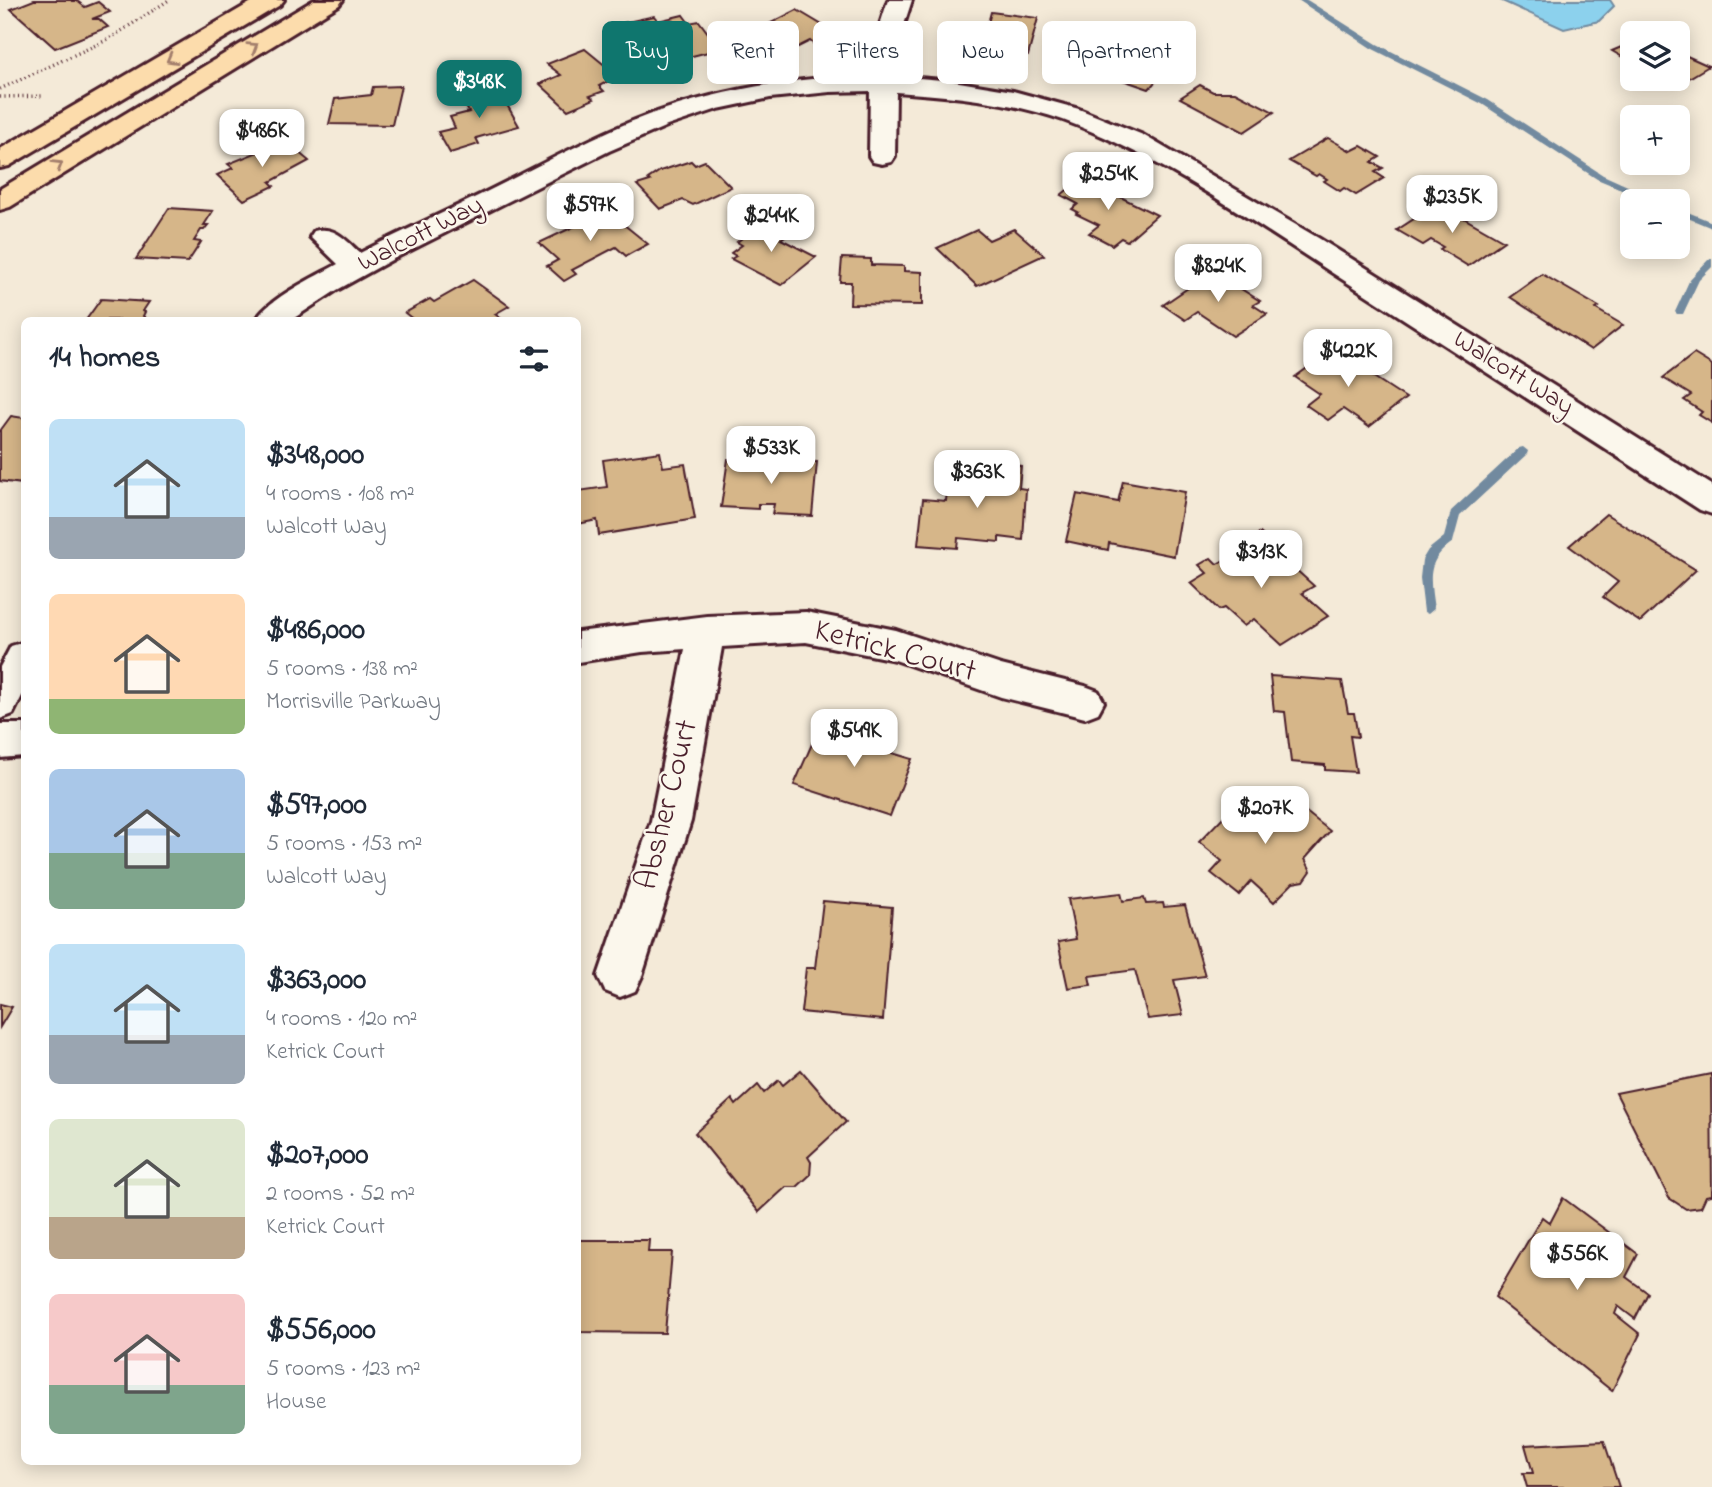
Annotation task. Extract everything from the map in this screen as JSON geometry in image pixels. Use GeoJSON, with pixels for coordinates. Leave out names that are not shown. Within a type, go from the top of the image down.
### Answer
{"type":"FeatureCollection","features":[{"type":"Feature","properties":{"kind":"main road"},"geometry":{"type":"LineString","coordinates":[[0,160],[272,0]]}},
{"type":"Feature","properties":{"kind":"main road"},"geometry":{"type":"LineString","coordinates":[[0,201],[331,0]]}},
{"type":"Feature","properties":{"kind":"street"},"geometry":{"type":"LineString","coordinates":[[892,21],[900,0]]}},
{"type":"Feature","properties":{"kind":"street"},"geometry":{"type":"LineString","coordinates":[[882,156],[884,84]]}},
{"type":"Feature","properties":{"kind":"street","name":"Walcott Way"},"geometry":{"type":"LineString","coordinates":[[276,317],[358,266],[659,119],[727,99],[811,86],[884,84],[948,88],[1056,109],[1124,135],[1292,234],[1712,501]]}},
{"type":"Feature","properties":{"kind":"street"},"geometry":{"type":"LineString","coordinates":[[324,237],[358,266]]}},
{"type":"Feature","properties":{"kind":"street","name":"Ketrick Court"},"geometry":{"type":"LineString","coordinates":[[581,647],[642,637],[707,631],[806,627],[844,632],[896,645],[1002,681],[1085,702]]}},
{"type":"Feature","properties":{"kind":"street","name":"Absher Court"},"geometry":{"type":"LineString","coordinates":[[620,976],[671,821],[707,631]]}},
{"type":"Feature","properties":{"kind":"street"},"geometry":{"type":"LineString","coordinates":[[0,703],[21,663]]}},
{"type":"Feature","properties":{"kind":"street"},"geometry":{"type":"LineString","coordinates":[[0,741],[21,740]]}},
{"type":"Feature","properties":{"kind":"path"},"geometry":{"type":"LineString","coordinates":[[0,89],[122,31],[153,14],[169,0]]}},
{"type":"Feature","properties":{"kind":"water"},"geometry":{"type":"Polygon","coordinates":[[[1500,0],[1610,0],[1614,6],[1599,21],[1564,29],[1500,0]]]}},
{"type":"Feature","properties":{"kind":"building"},"geometry":{"type":"Polygon","coordinates":[[[34,0],[74,0],[71,1],[77,1],[85,7],[98,2],[110,12],[92,19],[99,19],[108,27],[55,48],[11,9],[34,0]]]}},
{"type":"Feature","properties":{"kind":"building"},"geometry":{"type":"Polygon","coordinates":[[[797,10],[815,21],[813,21],[813,43],[810,41],[799,46],[799,21],[775,21],[797,10]]]}},
{"type":"Feature","properties":{"kind":"building"},"geometry":{"type":"Polygon","coordinates":[[[991,12],[1038,18],[1028,56],[1028,21],[989,21],[991,12]]]}},
{"type":"Feature","properties":{"kind":"building"},"geometry":{"type":"Polygon","coordinates":[[[683,15],[688,21],[658,21],[683,15]]]}},
{"type":"Feature","properties":{"kind":"building"},"geometry":{"type":"Polygon","coordinates":[[[654,16],[658,21],[632,21],[654,16]]]}},
{"type":"Feature","properties":{"kind":"building"},"geometry":{"type":"Polygon","coordinates":[[[699,21],[707,32],[707,52],[693,56],[693,22],[699,21]]]}},
{"type":"Feature","properties":{"kind":"building"},"geometry":{"type":"Polygon","coordinates":[[[1620,48],[1620,56],[1612,51],[1620,48]]]}},
{"type":"Feature","properties":{"kind":"building"},"geometry":{"type":"Polygon","coordinates":[[[585,49],[602,63],[603,84],[599,86],[604,91],[590,96],[594,99],[568,110],[540,84],[561,75],[547,64],[585,49]]]}},
{"type":"Feature","properties":{"kind":"building"},"geometry":{"type":"Polygon","coordinates":[[[1690,57],[1709,66],[1690,77],[1690,57]]]}},
{"type":"Feature","properties":{"kind":"building"},"geometry":{"type":"Polygon","coordinates":[[[1134,84],[1153,84],[1149,89],[1134,84]]]}},
{"type":"Feature","properties":{"kind":"building"},"geometry":{"type":"Polygon","coordinates":[[[1200,85],[1213,92],[1235,92],[1274,112],[1244,132],[1180,98],[1200,85]]]}},
{"type":"Feature","properties":{"kind":"building"},"geometry":{"type":"Polygon","coordinates":[[[401,86],[392,125],[329,124],[335,99],[371,95],[373,87],[401,86]]]}},
{"type":"Feature","properties":{"kind":"building"},"geometry":{"type":"Polygon","coordinates":[[[489,86],[492,91],[498,89],[519,126],[476,138],[479,144],[450,153],[438,132],[455,128],[450,117],[469,112],[462,100],[473,97],[470,91],[489,86]]]}},
{"type":"Feature","properties":{"kind":"building"},"geometry":{"type":"Polygon","coordinates":[[[1328,138],[1351,151],[1361,146],[1380,157],[1372,162],[1383,168],[1375,172],[1384,178],[1356,195],[1344,188],[1340,191],[1324,181],[1327,179],[1319,174],[1316,176],[1289,161],[1328,138]]]}},
{"type":"Feature","properties":{"kind":"building"},"geometry":{"type":"Polygon","coordinates":[[[285,141],[309,161],[270,182],[274,186],[244,200],[217,175],[233,168],[228,164],[285,141]]]}},
{"type":"Feature","properties":{"kind":"building"},"geometry":{"type":"Polygon","coordinates":[[[691,161],[695,165],[705,161],[731,187],[693,205],[683,200],[660,209],[637,185],[650,181],[648,179],[660,171],[691,161]]]}},
{"type":"Feature","properties":{"kind":"building"},"geometry":{"type":"Polygon","coordinates":[[[1082,178],[1157,215],[1127,241],[1121,238],[1112,245],[1089,233],[1099,225],[1076,214],[1078,212],[1072,209],[1078,204],[1061,195],[1082,178]]]}},
{"type":"Feature","properties":{"kind":"building"},"geometry":{"type":"Polygon","coordinates":[[[1434,206],[1456,219],[1460,216],[1504,241],[1468,266],[1440,249],[1443,247],[1431,240],[1423,245],[1397,230],[1434,206]]]}},
{"type":"Feature","properties":{"kind":"building"},"geometry":{"type":"Polygon","coordinates":[[[169,208],[213,211],[204,225],[208,225],[194,241],[201,242],[188,262],[136,259],[169,208]]]}},
{"type":"Feature","properties":{"kind":"building"},"geometry":{"type":"Polygon","coordinates":[[[607,211],[648,244],[626,256],[616,247],[572,270],[576,274],[564,281],[547,266],[558,260],[539,243],[607,211]]]}},
{"type":"Feature","properties":{"kind":"building"},"geometry":{"type":"Polygon","coordinates":[[[764,221],[789,233],[781,239],[816,257],[781,285],[731,259],[736,256],[731,253],[742,245],[737,242],[764,221]]]}},
{"type":"Feature","properties":{"kind":"building"},"geometry":{"type":"Polygon","coordinates":[[[1014,229],[1044,255],[977,286],[937,248],[977,230],[989,240],[1014,229]]]}},
{"type":"Feature","properties":{"kind":"building"},"geometry":{"type":"Polygon","coordinates":[[[842,258],[871,259],[871,265],[904,266],[904,271],[922,272],[922,305],[850,304],[851,282],[840,282],[842,258]]]}},
{"type":"Feature","properties":{"kind":"building"},"geometry":{"type":"Polygon","coordinates":[[[1213,271],[1260,301],[1253,305],[1267,314],[1233,336],[1197,312],[1185,320],[1163,305],[1213,271]]]}},
{"type":"Feature","properties":{"kind":"building"},"geometry":{"type":"Polygon","coordinates":[[[1542,274],[1599,307],[1596,309],[1623,325],[1591,350],[1510,297],[1542,274]]]}},
{"type":"Feature","properties":{"kind":"building"},"geometry":{"type":"Polygon","coordinates":[[[473,280],[509,306],[495,314],[499,317],[410,317],[405,313],[430,299],[434,302],[473,280]]]}},
{"type":"Feature","properties":{"kind":"building"},"geometry":{"type":"Polygon","coordinates":[[[101,299],[149,302],[143,311],[144,317],[88,317],[101,299]]]}},
{"type":"Feature","properties":{"kind":"building"},"geometry":{"type":"Polygon","coordinates":[[[1336,347],[1371,368],[1366,372],[1406,398],[1369,427],[1343,409],[1328,420],[1306,405],[1320,394],[1295,377],[1336,347]]]}},
{"type":"Feature","properties":{"kind":"building"},"geometry":{"type":"Polygon","coordinates":[[[1694,354],[1712,365],[1712,423],[1699,415],[1702,412],[1684,400],[1691,395],[1663,378],[1694,354]]]}},
{"type":"Feature","properties":{"kind":"building"},"geometry":{"type":"Polygon","coordinates":[[[11,416],[21,418],[21,484],[0,481],[0,431],[11,416]]]}},
{"type":"Feature","properties":{"kind":"building"},"geometry":{"type":"Polygon","coordinates":[[[660,452],[663,467],[685,464],[695,519],[599,535],[597,520],[581,523],[581,491],[607,487],[603,460],[660,452]]]}},
{"type":"Feature","properties":{"kind":"building"},"geometry":{"type":"Polygon","coordinates":[[[728,459],[817,462],[812,516],[772,514],[774,504],[758,504],[758,509],[721,507],[728,459]]]}},
{"type":"Feature","properties":{"kind":"building"},"geometry":{"type":"Polygon","coordinates":[[[979,462],[1021,466],[1019,488],[1026,489],[1023,540],[999,537],[999,542],[958,538],[957,548],[918,545],[923,499],[946,501],[947,490],[977,492],[979,462]]]}},
{"type":"Feature","properties":{"kind":"building"},"geometry":{"type":"Polygon","coordinates":[[[1123,481],[1185,492],[1174,556],[1109,543],[1108,550],[1066,541],[1077,494],[1118,502],[1123,481]]]}},
{"type":"Feature","properties":{"kind":"building"},"geometry":{"type":"Polygon","coordinates":[[[1606,514],[1696,570],[1640,622],[1603,597],[1618,582],[1569,546],[1606,514]]]}},
{"type":"Feature","properties":{"kind":"building"},"geometry":{"type":"Polygon","coordinates":[[[1260,533],[1297,565],[1293,567],[1314,586],[1302,593],[1328,616],[1282,645],[1254,619],[1244,626],[1224,608],[1219,610],[1191,583],[1207,573],[1199,565],[1211,558],[1217,564],[1242,550],[1238,546],[1260,533]]]}},
{"type":"Feature","properties":{"kind":"building"},"geometry":{"type":"Polygon","coordinates":[[[1270,676],[1342,681],[1348,713],[1354,713],[1358,737],[1350,736],[1356,772],[1325,770],[1325,765],[1291,762],[1285,712],[1274,711],[1270,676]]]}},
{"type":"Feature","properties":{"kind":"building"},"geometry":{"type":"Polygon","coordinates":[[[822,721],[894,746],[892,753],[912,759],[890,816],[794,785],[822,721]]]}},
{"type":"Feature","properties":{"kind":"building"},"geometry":{"type":"Polygon","coordinates":[[[1280,791],[1330,831],[1305,859],[1311,871],[1304,881],[1293,883],[1274,902],[1251,881],[1239,895],[1211,873],[1222,861],[1199,842],[1225,815],[1232,821],[1248,804],[1255,810],[1265,800],[1269,803],[1280,791]]]}},
{"type":"Feature","properties":{"kind":"building"},"geometry":{"type":"Polygon","coordinates":[[[1121,893],[1123,901],[1144,898],[1146,904],[1163,903],[1164,907],[1185,905],[1205,976],[1174,980],[1183,1015],[1148,1019],[1135,970],[1089,976],[1091,985],[1068,988],[1058,942],[1076,939],[1068,899],[1121,893]]]}},
{"type":"Feature","properties":{"kind":"building"},"geometry":{"type":"Polygon","coordinates":[[[823,901],[892,907],[883,1020],[801,1012],[806,968],[815,968],[823,901]]]}},
{"type":"Feature","properties":{"kind":"building"},"geometry":{"type":"Polygon","coordinates":[[[0,1004],[12,1007],[0,1027],[0,1004]]]}},
{"type":"Feature","properties":{"kind":"building"},"geometry":{"type":"Polygon","coordinates":[[[801,1070],[846,1122],[808,1157],[811,1162],[810,1175],[797,1187],[786,1187],[759,1212],[695,1133],[732,1099],[736,1105],[758,1085],[764,1093],[779,1080],[783,1085],[801,1070]]]}},
{"type":"Feature","properties":{"kind":"building"},"geometry":{"type":"Polygon","coordinates":[[[1711,1074],[1712,1195],[1706,1196],[1701,1207],[1686,1209],[1669,1198],[1616,1093],[1711,1074]]]}},
{"type":"Feature","properties":{"kind":"building"},"geometry":{"type":"Polygon","coordinates":[[[1563,1198],[1638,1254],[1626,1277],[1648,1293],[1635,1319],[1618,1306],[1615,1314],[1640,1334],[1612,1391],[1495,1297],[1542,1217],[1550,1223],[1563,1198]]]}},
{"type":"Feature","properties":{"kind":"building"},"geometry":{"type":"Polygon","coordinates":[[[581,1240],[649,1240],[648,1252],[672,1252],[665,1333],[581,1332],[581,1240]]]}},
{"type":"Feature","properties":{"kind":"building"},"geometry":{"type":"Polygon","coordinates":[[[1604,1441],[1619,1487],[1527,1487],[1523,1473],[1533,1473],[1525,1445],[1604,1441]]]}},
{"type":"Feature","properties":{"kind":"waterway"},"geometry":{"type":"LineString","coordinates":[[1302,0],[1374,46],[1485,102],[1600,177],[1628,189]]}},
{"type":"Feature","properties":{"kind":"waterway"},"geometry":{"type":"LineString","coordinates":[[1690,216],[1712,225]]}},
{"type":"Feature","properties":{"kind":"waterway"},"geometry":{"type":"LineString","coordinates":[[1680,312],[1695,279],[1712,261]]}},
{"type":"Feature","properties":{"kind":"waterway"},"geometry":{"type":"LineString","coordinates":[[1428,609],[1425,578],[1428,560],[1432,553],[1449,539],[1455,514],[1523,451]]}}]}
